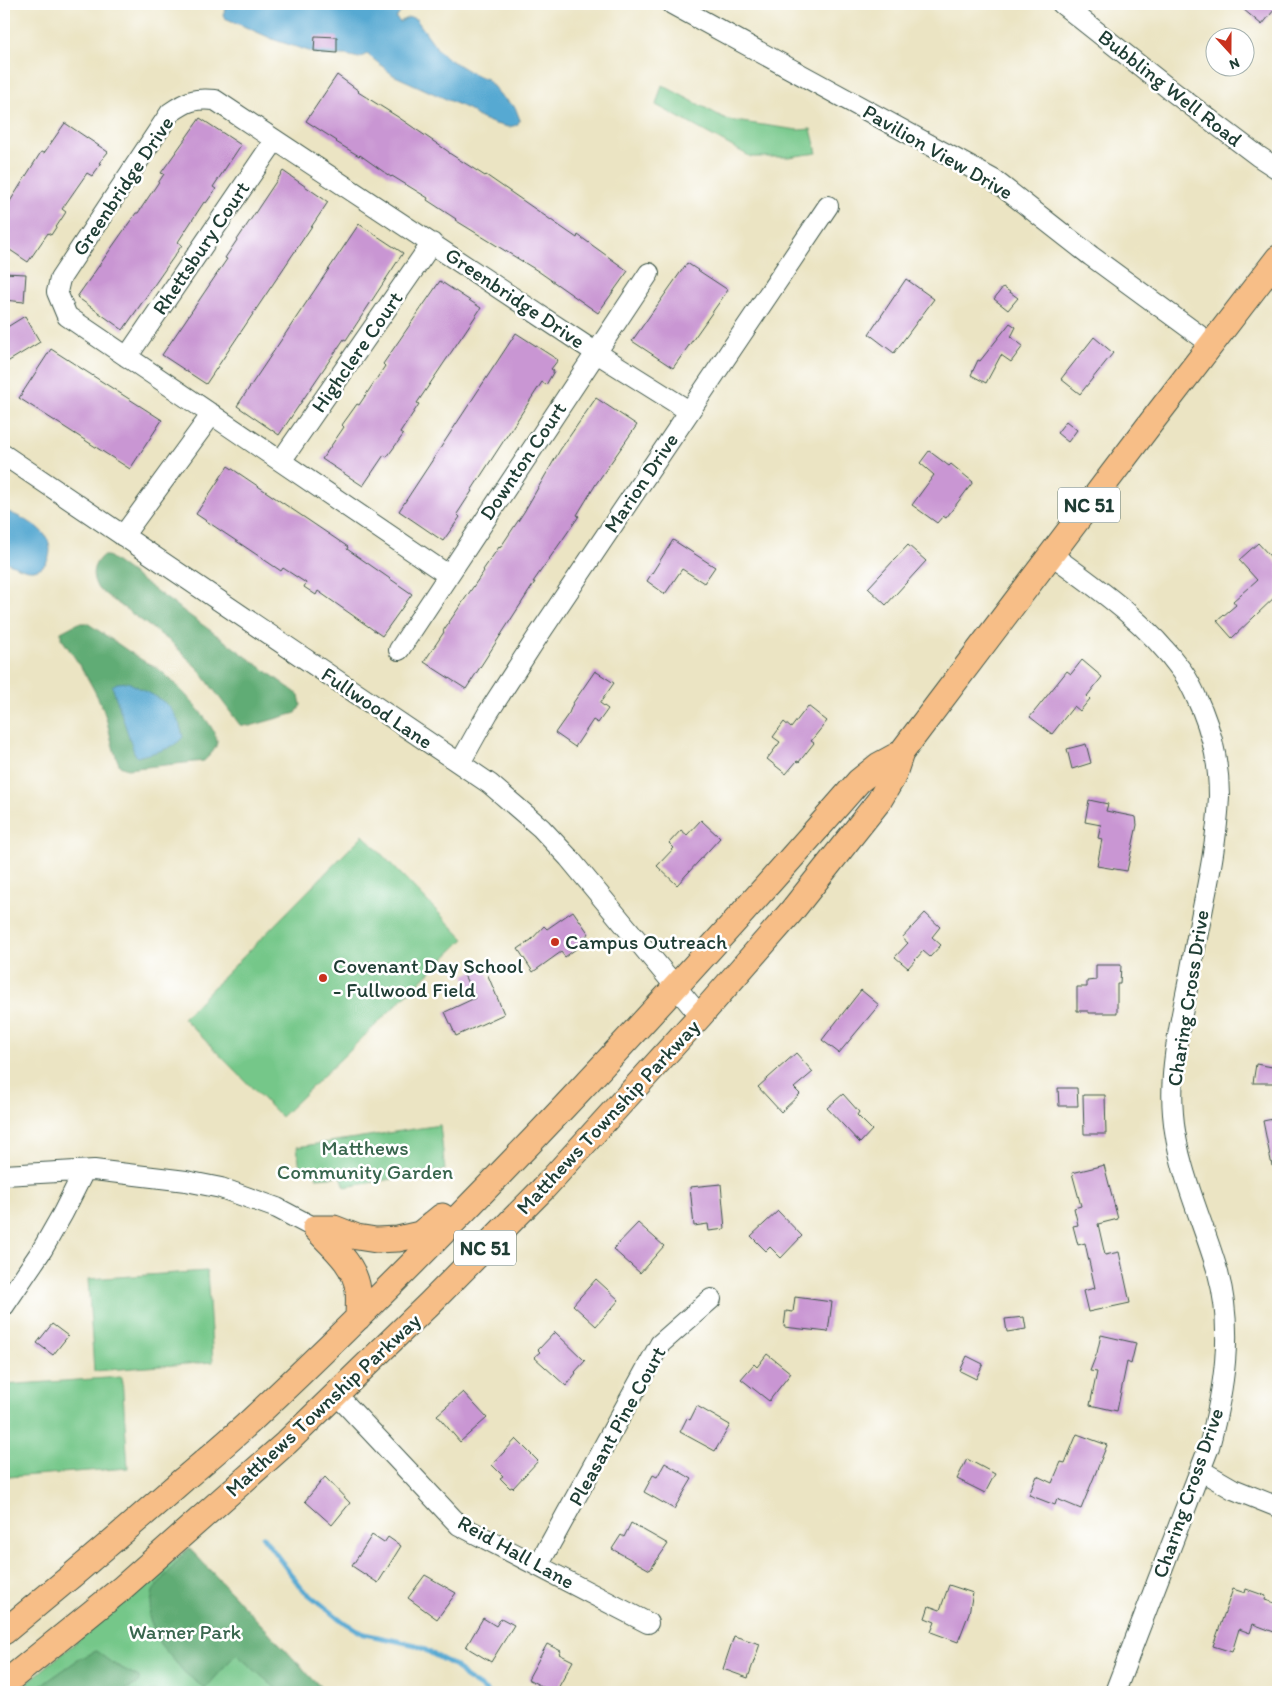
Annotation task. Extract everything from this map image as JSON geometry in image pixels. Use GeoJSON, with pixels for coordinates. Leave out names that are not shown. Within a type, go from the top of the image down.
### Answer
{"type":"FeatureCollection","features":[{"type":"Feature","properties":{"kind":"main road","name":"Matthews Township Parkway"},"geometry":{"type":"LineString","coordinates":[[4,1684],[121,1589],[286,1443],[337,1395],[543,1189],[700,1016],[791,912],[879,801],[893,777],[900,753],[1278,258]]}},
{"type":"Feature","properties":{"kind":"main road","name":"Matthews Township Parkway"},"geometry":{"type":"LineString","coordinates":[[4,1632],[91,1561],[248,1424],[358,1318],[510,1165],[677,987],[859,781],[879,765],[900,753]]}},
{"type":"Feature","properties":{"kind":"main road"},"geometry":{"type":"LineString","coordinates":[[315,1228],[334,1228],[358,1237],[376,1240],[398,1239],[420,1234],[432,1225],[488,1171],[495,1167],[510,1165]]}},
{"type":"Feature","properties":{"kind":"main road"},"geometry":{"type":"LineString","coordinates":[[315,1228],[342,1255],[351,1269],[358,1288],[358,1318]]}},
{"type":"Feature","properties":{"kind":"street","name":"Pavilion View Drive"},"geometry":{"type":"LineString","coordinates":[[672,4],[994,180],[1091,256],[1211,344]]}},
{"type":"Feature","properties":{"kind":"street","name":"Bubbling Well Road"},"geometry":{"type":"LineString","coordinates":[[1062,4],[1168,88],[1278,169]]}},
{"type":"Feature","properties":{"kind":"street","name":"Greenbridge Drive"},"geometry":{"type":"LineString","coordinates":[[448,574],[68,316],[57,292],[60,279],[170,113],[184,103],[198,99],[215,100],[596,352],[689,411]]}},
{"type":"Feature","properties":{"kind":"street","name":"Rhettsbury Court"},"geometry":{"type":"LineString","coordinates":[[127,357],[275,140]]}},
{"type":"Feature","properties":{"kind":"street","name":"Marion Drive"},"geometry":{"type":"LineString","coordinates":[[460,763],[488,713],[536,639],[828,206]]}},
{"type":"Feature","properties":{"kind":"street","name":"Highclere Court"},"geometry":{"type":"LineString","coordinates":[[282,461],[432,243]]}},
{"type":"Feature","properties":{"kind":"street","name":"Downton Court"},"geometry":{"type":"LineString","coordinates":[[399,650],[649,273]]}},
{"type":"Feature","properties":{"kind":"street"},"geometry":{"type":"LineString","coordinates":[[123,536],[212,414]]}},
{"type":"Feature","properties":{"kind":"street","name":"Fullwood Lane"},"geometry":{"type":"LineString","coordinates":[[4,455],[490,784],[541,828],[569,858],[700,1016]]}},
{"type":"Feature","properties":{"kind":"street","name":"Charing Cross Drive"},"geometry":{"type":"LineString","coordinates":[[1052,555],[1133,616],[1157,640],[1183,672],[1192,686],[1210,729],[1219,794],[1216,826],[1180,1025],[1172,1092],[1176,1139],[1182,1167],[1218,1274],[1224,1303],[1226,1336],[1223,1385],[1215,1423],[1200,1470],[1115,1692]]}},
{"type":"Feature","properties":{"kind":"street"},"geometry":{"type":"LineString","coordinates":[[4,1175],[94,1170],[150,1176],[221,1188],[277,1208],[315,1228]]}},
{"type":"Feature","properties":{"kind":"street"},"geometry":{"type":"LineString","coordinates":[[4,1306],[42,1250],[84,1171]]}},
{"type":"Feature","properties":{"kind":"street","name":"Pleasant Pine Court"},"geometry":{"type":"LineString","coordinates":[[538,1566],[660,1344],[711,1299]]}},
{"type":"Feature","properties":{"kind":"street","name":"Reid Hall Lane"},"geometry":{"type":"LineString","coordinates":[[337,1395],[459,1525],[648,1623]]}},
{"type":"Feature","properties":{"kind":"street"},"geometry":{"type":"LineString","coordinates":[[1200,1470],[1233,1489],[1278,1507]]}},
{"type":"Feature","properties":{"kind":"green space"},"geometry":{"type":"Polygon","coordinates":[[[662,85],[728,120],[798,130],[811,129],[817,153],[789,157],[751,157],[656,105],[662,85]]]}},
{"type":"Feature","properties":{"kind":"green space"},"geometry":{"type":"Polygon","coordinates":[[[102,556],[108,556],[299,695],[301,705],[296,713],[250,726],[240,725],[199,670],[171,642],[98,589],[93,572],[102,556]]]}},
{"type":"Feature","properties":{"kind":"green space"},"geometry":{"type":"Polygon","coordinates":[[[78,623],[87,623],[157,668],[185,694],[210,726],[217,742],[212,753],[204,761],[127,769],[120,766],[99,699],[84,672],[61,638],[61,632],[78,623]]]}},
{"type":"Feature","properties":{"kind":"green space","name":"Covenant Day School - Fullwood Field"},"geometry":{"type":"Polygon","coordinates":[[[363,835],[464,939],[281,1117],[183,1018],[363,835]]]}},
{"type":"Feature","properties":{"kind":"green space","name":"Matthews Community Garden"},"geometry":{"type":"Polygon","coordinates":[[[440,1125],[445,1170],[345,1187],[341,1176],[317,1178],[314,1168],[300,1169],[297,1147],[440,1125]]]}},
{"type":"Feature","properties":{"kind":"green space"},"geometry":{"type":"Polygon","coordinates":[[[207,1271],[213,1362],[94,1371],[88,1279],[207,1271]]]}},
{"type":"Feature","properties":{"kind":"green space"},"geometry":{"type":"Polygon","coordinates":[[[122,1377],[128,1468],[8,1477],[4,1385],[122,1377]]]}},
{"type":"Feature","properties":{"kind":"green space","name":"Warner Park"},"geometry":{"type":"Polygon","coordinates":[[[189,1548],[325,1692],[16,1692],[189,1548]]]}},
{"type":"Feature","properties":{"kind":"green space"},"geometry":{"type":"Polygon","coordinates":[[[189,1548],[325,1692],[280,1692],[236,1654],[205,1689],[185,1673],[160,1644],[149,1617],[153,1591],[189,1548]]]}},
{"type":"Feature","properties":{"kind":"green space"},"geometry":{"type":"Polygon","coordinates":[[[96,1651],[112,1663],[139,1677],[139,1683],[121,1692],[32,1692],[76,1661],[96,1651]]]}},
{"type":"Feature","properties":{"kind":"water"},"geometry":{"type":"Polygon","coordinates":[[[228,4],[403,4],[403,9],[396,18],[400,22],[408,18],[416,19],[439,51],[475,75],[487,79],[503,98],[515,107],[520,120],[517,125],[509,127],[480,118],[468,109],[393,75],[367,54],[359,58],[346,55],[321,55],[275,40],[225,18],[223,15],[228,4]]]}},
{"type":"Feature","properties":{"kind":"water"},"geometry":{"type":"Polygon","coordinates":[[[4,510],[30,523],[44,534],[50,550],[44,565],[33,570],[18,567],[4,561],[4,510]]]}},
{"type":"Feature","properties":{"kind":"water"},"geometry":{"type":"Polygon","coordinates":[[[128,682],[156,697],[170,708],[180,725],[183,737],[179,742],[162,750],[137,757],[112,686],[117,683],[128,682]]]}},
{"type":"Feature","properties":{"kind":"building"},"geometry":{"type":"Polygon","coordinates":[[[1237,4],[1278,4],[1278,5],[1262,25],[1237,4]]]}},
{"type":"Feature","properties":{"kind":"building"},"geometry":{"type":"Polygon","coordinates":[[[315,36],[337,37],[337,53],[314,51],[315,36]]]}},
{"type":"Feature","properties":{"kind":"building"},"geometry":{"type":"Polygon","coordinates":[[[337,75],[358,92],[398,117],[449,153],[486,175],[577,238],[578,235],[628,271],[598,313],[538,271],[455,220],[427,200],[428,198],[391,177],[306,121],[337,75]]]}},
{"type":"Feature","properties":{"kind":"building"},"geometry":{"type":"Polygon","coordinates":[[[200,118],[241,145],[213,187],[216,189],[206,203],[204,202],[178,242],[182,245],[123,330],[77,297],[136,213],[138,213],[164,174],[161,173],[200,118]]]}},
{"type":"Feature","properties":{"kind":"building"},"geometry":{"type":"Polygon","coordinates":[[[65,123],[108,152],[92,176],[87,173],[62,209],[66,212],[51,235],[48,233],[28,262],[4,246],[4,211],[41,152],[44,153],[65,123]]]}},
{"type":"Feature","properties":{"kind":"building"},"geometry":{"type":"Polygon","coordinates":[[[283,171],[328,202],[206,384],[162,355],[227,259],[225,258],[283,171]]]}},
{"type":"Feature","properties":{"kind":"building"},"geometry":{"type":"Polygon","coordinates":[[[359,224],[403,253],[346,340],[344,339],[279,435],[237,406],[359,224]]]}},
{"type":"Feature","properties":{"kind":"building"},"geometry":{"type":"Polygon","coordinates":[[[687,263],[728,290],[673,368],[632,341],[687,263]]]}},
{"type":"Feature","properties":{"kind":"building"},"geometry":{"type":"Polygon","coordinates":[[[4,273],[26,274],[24,302],[4,300],[4,273]]]}},
{"type":"Feature","properties":{"kind":"building"},"geometry":{"type":"Polygon","coordinates":[[[906,279],[934,299],[894,353],[869,334],[906,279]]]}},
{"type":"Feature","properties":{"kind":"building"},"geometry":{"type":"Polygon","coordinates":[[[440,281],[481,308],[417,403],[419,404],[400,433],[403,435],[387,457],[384,455],[363,486],[322,459],[344,427],[342,425],[357,404],[359,405],[385,366],[383,364],[440,281]]]}},
{"type":"Feature","properties":{"kind":"building"},"geometry":{"type":"Polygon","coordinates":[[[1003,287],[1018,298],[1008,310],[994,299],[1003,287]]]}},
{"type":"Feature","properties":{"kind":"building"},"geometry":{"type":"Polygon","coordinates":[[[25,316],[40,342],[4,364],[4,329],[25,316]]]}},
{"type":"Feature","properties":{"kind":"building"},"geometry":{"type":"Polygon","coordinates":[[[1010,323],[1016,327],[1011,337],[1023,346],[1011,362],[1001,355],[986,383],[971,375],[978,360],[980,361],[1010,323]]]}},
{"type":"Feature","properties":{"kind":"building"},"geometry":{"type":"Polygon","coordinates":[[[516,333],[558,360],[551,369],[554,371],[546,385],[542,382],[471,491],[457,514],[460,517],[443,541],[399,511],[516,333]]]}},
{"type":"Feature","properties":{"kind":"building"},"geometry":{"type":"Polygon","coordinates":[[[1094,337],[1113,353],[1080,394],[1061,379],[1094,337]]]}},
{"type":"Feature","properties":{"kind":"building"},"geometry":{"type":"Polygon","coordinates":[[[51,349],[162,420],[130,469],[19,398],[51,349]]]}},
{"type":"Feature","properties":{"kind":"building"},"geometry":{"type":"Polygon","coordinates":[[[596,398],[637,425],[596,484],[577,515],[579,516],[533,582],[535,582],[466,689],[424,662],[483,570],[524,512],[560,450],[596,398]]]}},
{"type":"Feature","properties":{"kind":"building"},"geometry":{"type":"Polygon","coordinates":[[[1066,421],[1077,430],[1068,442],[1057,433],[1066,421]]]}},
{"type":"Feature","properties":{"kind":"building"},"geometry":{"type":"Polygon","coordinates":[[[929,451],[949,466],[951,464],[973,482],[946,518],[943,516],[937,523],[912,505],[934,475],[920,463],[929,451]]]}},
{"type":"Feature","properties":{"kind":"building"},"geometry":{"type":"Polygon","coordinates":[[[228,466],[348,547],[347,549],[412,594],[382,636],[318,591],[316,595],[304,587],[306,583],[283,568],[281,571],[196,514],[228,466]]]}},
{"type":"Feature","properties":{"kind":"building"},"geometry":{"type":"Polygon","coordinates":[[[673,540],[715,567],[704,583],[682,569],[665,594],[647,581],[673,540]]]}},
{"type":"Feature","properties":{"kind":"building"},"geometry":{"type":"Polygon","coordinates":[[[1258,543],[1278,565],[1278,594],[1232,638],[1217,621],[1236,605],[1233,601],[1257,580],[1239,560],[1258,543]]]}},
{"type":"Feature","properties":{"kind":"building"},"geometry":{"type":"Polygon","coordinates":[[[908,545],[926,561],[886,605],[868,588],[908,545]]]}},
{"type":"Feature","properties":{"kind":"building"},"geometry":{"type":"Polygon","coordinates":[[[1082,660],[1102,677],[1087,696],[1090,699],[1080,711],[1074,706],[1052,734],[1030,717],[1067,671],[1071,674],[1082,660]]]}},
{"type":"Feature","properties":{"kind":"building"},"geometry":{"type":"Polygon","coordinates":[[[595,671],[614,683],[600,703],[608,709],[598,723],[593,720],[575,747],[555,733],[595,671]]]}},
{"type":"Feature","properties":{"kind":"building"},"geometry":{"type":"Polygon","coordinates":[[[808,706],[827,721],[811,741],[814,743],[799,762],[797,761],[786,774],[767,759],[780,742],[773,737],[784,722],[791,728],[808,706]]]}},
{"type":"Feature","properties":{"kind":"building"},"geometry":{"type":"Polygon","coordinates":[[[1086,744],[1091,763],[1072,769],[1067,749],[1086,744]]]}},
{"type":"Feature","properties":{"kind":"building"},"geometry":{"type":"Polygon","coordinates":[[[1089,800],[1108,804],[1106,811],[1136,817],[1137,825],[1127,871],[1097,866],[1102,839],[1098,838],[1101,825],[1085,822],[1089,800]]]}},
{"type":"Feature","properties":{"kind":"building"},"geometry":{"type":"Polygon","coordinates":[[[701,820],[720,838],[677,885],[657,866],[674,848],[669,843],[681,830],[687,835],[701,820]]]}},
{"type":"Feature","properties":{"kind":"building","name":"Campus Outreach"},"geometry":{"type":"Polygon","coordinates":[[[573,911],[589,934],[581,939],[584,943],[565,957],[561,952],[533,972],[518,949],[531,940],[544,926],[547,929],[573,911]]]}},
{"type":"Feature","properties":{"kind":"building"},"geometry":{"type":"Polygon","coordinates":[[[925,913],[940,927],[932,937],[941,945],[930,957],[923,951],[908,968],[895,957],[908,943],[902,938],[925,913]]]}},
{"type":"Feature","properties":{"kind":"building"},"geometry":{"type":"Polygon","coordinates":[[[1096,965],[1121,965],[1120,984],[1117,984],[1117,1013],[1077,1011],[1077,987],[1087,987],[1087,981],[1096,980],[1096,965]]]}},
{"type":"Feature","properties":{"kind":"building"},"geometry":{"type":"Polygon","coordinates":[[[484,966],[504,1014],[456,1036],[445,1012],[475,998],[464,975],[484,966]]]}},
{"type":"Feature","properties":{"kind":"building"},"geometry":{"type":"Polygon","coordinates":[[[861,990],[879,1005],[839,1053],[822,1040],[861,990]]]}},
{"type":"Feature","properties":{"kind":"building"},"geometry":{"type":"Polygon","coordinates":[[[796,1053],[813,1072],[794,1088],[800,1094],[781,1112],[758,1087],[796,1053]]]}},
{"type":"Feature","properties":{"kind":"building"},"geometry":{"type":"Polygon","coordinates":[[[1256,1064],[1278,1068],[1278,1083],[1253,1083],[1256,1064]]]}},
{"type":"Feature","properties":{"kind":"building"},"geometry":{"type":"Polygon","coordinates":[[[1058,1088],[1077,1088],[1078,1106],[1059,1106],[1058,1088]]]}},
{"type":"Feature","properties":{"kind":"building"},"geometry":{"type":"Polygon","coordinates":[[[843,1094],[859,1112],[857,1115],[872,1130],[860,1143],[827,1108],[843,1094]]]}},
{"type":"Feature","properties":{"kind":"building"},"geometry":{"type":"Polygon","coordinates":[[[1083,1095],[1105,1095],[1106,1134],[1084,1134],[1083,1095]]]}},
{"type":"Feature","properties":{"kind":"building"},"geometry":{"type":"Polygon","coordinates":[[[1278,1118],[1278,1165],[1272,1166],[1263,1121],[1278,1118]]]}},
{"type":"Feature","properties":{"kind":"building"},"geometry":{"type":"Polygon","coordinates":[[[1104,1165],[1118,1219],[1098,1224],[1105,1255],[1119,1252],[1130,1303],[1088,1312],[1083,1291],[1095,1288],[1085,1243],[1078,1245],[1073,1226],[1078,1225],[1074,1208],[1081,1206],[1072,1173],[1104,1165]]]}},
{"type":"Feature","properties":{"kind":"building"},"geometry":{"type":"Polygon","coordinates":[[[721,1184],[725,1229],[709,1231],[708,1224],[694,1226],[690,1187],[721,1184]]]}},
{"type":"Feature","properties":{"kind":"building"},"geometry":{"type":"Polygon","coordinates":[[[778,1211],[802,1236],[781,1258],[770,1247],[766,1251],[751,1236],[778,1211]]]}},
{"type":"Feature","properties":{"kind":"building"},"geometry":{"type":"Polygon","coordinates":[[[638,1223],[664,1246],[640,1273],[613,1249],[638,1223]]]}},
{"type":"Feature","properties":{"kind":"building"},"geometry":{"type":"Polygon","coordinates":[[[596,1279],[619,1300],[596,1326],[573,1305],[596,1279]]]}},
{"type":"Feature","properties":{"kind":"building"},"geometry":{"type":"Polygon","coordinates":[[[795,1297],[832,1302],[828,1332],[784,1327],[786,1311],[793,1312],[795,1297]]]}},
{"type":"Feature","properties":{"kind":"building"},"geometry":{"type":"Polygon","coordinates":[[[1024,1317],[1026,1329],[1007,1332],[1005,1319],[1024,1317]]]}},
{"type":"Feature","properties":{"kind":"building"},"geometry":{"type":"Polygon","coordinates":[[[52,1324],[68,1336],[53,1355],[37,1343],[52,1324]]]}},
{"type":"Feature","properties":{"kind":"building"},"geometry":{"type":"Polygon","coordinates":[[[555,1332],[585,1361],[566,1386],[534,1357],[555,1332]]]}},
{"type":"Feature","properties":{"kind":"building"},"geometry":{"type":"Polygon","coordinates":[[[1101,1335],[1136,1343],[1131,1364],[1127,1362],[1117,1411],[1090,1405],[1097,1372],[1090,1371],[1101,1335]]]}},
{"type":"Feature","properties":{"kind":"building"},"geometry":{"type":"Polygon","coordinates":[[[767,1354],[791,1373],[769,1401],[741,1379],[754,1364],[757,1367],[767,1354]]]}},
{"type":"Feature","properties":{"kind":"building"},"geometry":{"type":"Polygon","coordinates":[[[967,1356],[983,1364],[976,1379],[960,1371],[967,1356]]]}},
{"type":"Feature","properties":{"kind":"building"},"geometry":{"type":"Polygon","coordinates":[[[463,1392],[487,1418],[460,1442],[437,1415],[463,1392]]]}},
{"type":"Feature","properties":{"kind":"building"},"geometry":{"type":"Polygon","coordinates":[[[697,1406],[730,1425],[715,1451],[680,1432],[687,1418],[690,1420],[697,1406]]]}},
{"type":"Feature","properties":{"kind":"building"},"geometry":{"type":"Polygon","coordinates":[[[1077,1434],[1107,1445],[1081,1509],[1057,1499],[1055,1505],[1029,1495],[1037,1476],[1052,1483],[1061,1462],[1065,1463],[1077,1434]]]}},
{"type":"Feature","properties":{"kind":"building"},"geometry":{"type":"Polygon","coordinates":[[[516,1439],[538,1461],[513,1488],[510,1488],[500,1478],[503,1476],[492,1465],[516,1439]]]}},
{"type":"Feature","properties":{"kind":"building"},"geometry":{"type":"Polygon","coordinates":[[[967,1459],[995,1474],[985,1493],[957,1479],[967,1459]]]}},
{"type":"Feature","properties":{"kind":"building"},"geometry":{"type":"Polygon","coordinates":[[[665,1463],[692,1479],[674,1509],[644,1492],[653,1475],[657,1477],[665,1463]]]}},
{"type":"Feature","properties":{"kind":"building"},"geometry":{"type":"Polygon","coordinates":[[[325,1477],[350,1503],[332,1525],[305,1501],[325,1477]]]}},
{"type":"Feature","properties":{"kind":"building"},"geometry":{"type":"Polygon","coordinates":[[[631,1523],[668,1544],[650,1570],[612,1549],[621,1535],[624,1537],[631,1523]]]}},
{"type":"Feature","properties":{"kind":"building"},"geometry":{"type":"Polygon","coordinates":[[[372,1535],[384,1543],[388,1537],[401,1546],[378,1583],[352,1566],[372,1535]]]}},
{"type":"Feature","properties":{"kind":"building"},"geometry":{"type":"Polygon","coordinates":[[[425,1575],[456,1593],[437,1619],[408,1598],[425,1575]]]}},
{"type":"Feature","properties":{"kind":"building"},"geometry":{"type":"Polygon","coordinates":[[[949,1585],[973,1593],[969,1613],[958,1642],[931,1632],[935,1622],[925,1618],[929,1606],[940,1610],[949,1585]]]}},
{"type":"Feature","properties":{"kind":"building"},"geometry":{"type":"Polygon","coordinates":[[[1233,1589],[1245,1593],[1246,1589],[1266,1596],[1265,1600],[1278,1604],[1278,1619],[1274,1632],[1253,1624],[1250,1633],[1239,1629],[1232,1652],[1213,1646],[1233,1589]]]}},
{"type":"Feature","properties":{"kind":"building"},"geometry":{"type":"Polygon","coordinates":[[[483,1618],[496,1626],[501,1618],[514,1625],[491,1662],[466,1647],[483,1618]]]}},
{"type":"Feature","properties":{"kind":"building"},"geometry":{"type":"Polygon","coordinates":[[[734,1636],[760,1644],[748,1678],[723,1669],[734,1636]]]}},
{"type":"Feature","properties":{"kind":"building"},"geometry":{"type":"Polygon","coordinates":[[[547,1644],[561,1651],[559,1654],[573,1661],[556,1692],[552,1692],[528,1679],[547,1644]]]}},
{"type":"Feature","properties":{"kind":"waterway"},"geometry":{"type":"LineString","coordinates":[[4,35],[8,51],[4,93]]}},
{"type":"Feature","properties":{"kind":"waterway"},"geometry":{"type":"LineString","coordinates":[[263,1537],[302,1589],[345,1623],[364,1634],[416,1645],[455,1666],[465,1677],[488,1692]]}},
{"type":"Feature","properties":{"kind":"place","name":"Campus Outreach"},"geometry":{"type":"Point","coordinates":[555,942]}},
{"type":"Feature","properties":{"kind":"place","name":"Covenant Day School - Fullwood Field"},"geometry":{"type":"Point","coordinates":[323,978]}}]}
